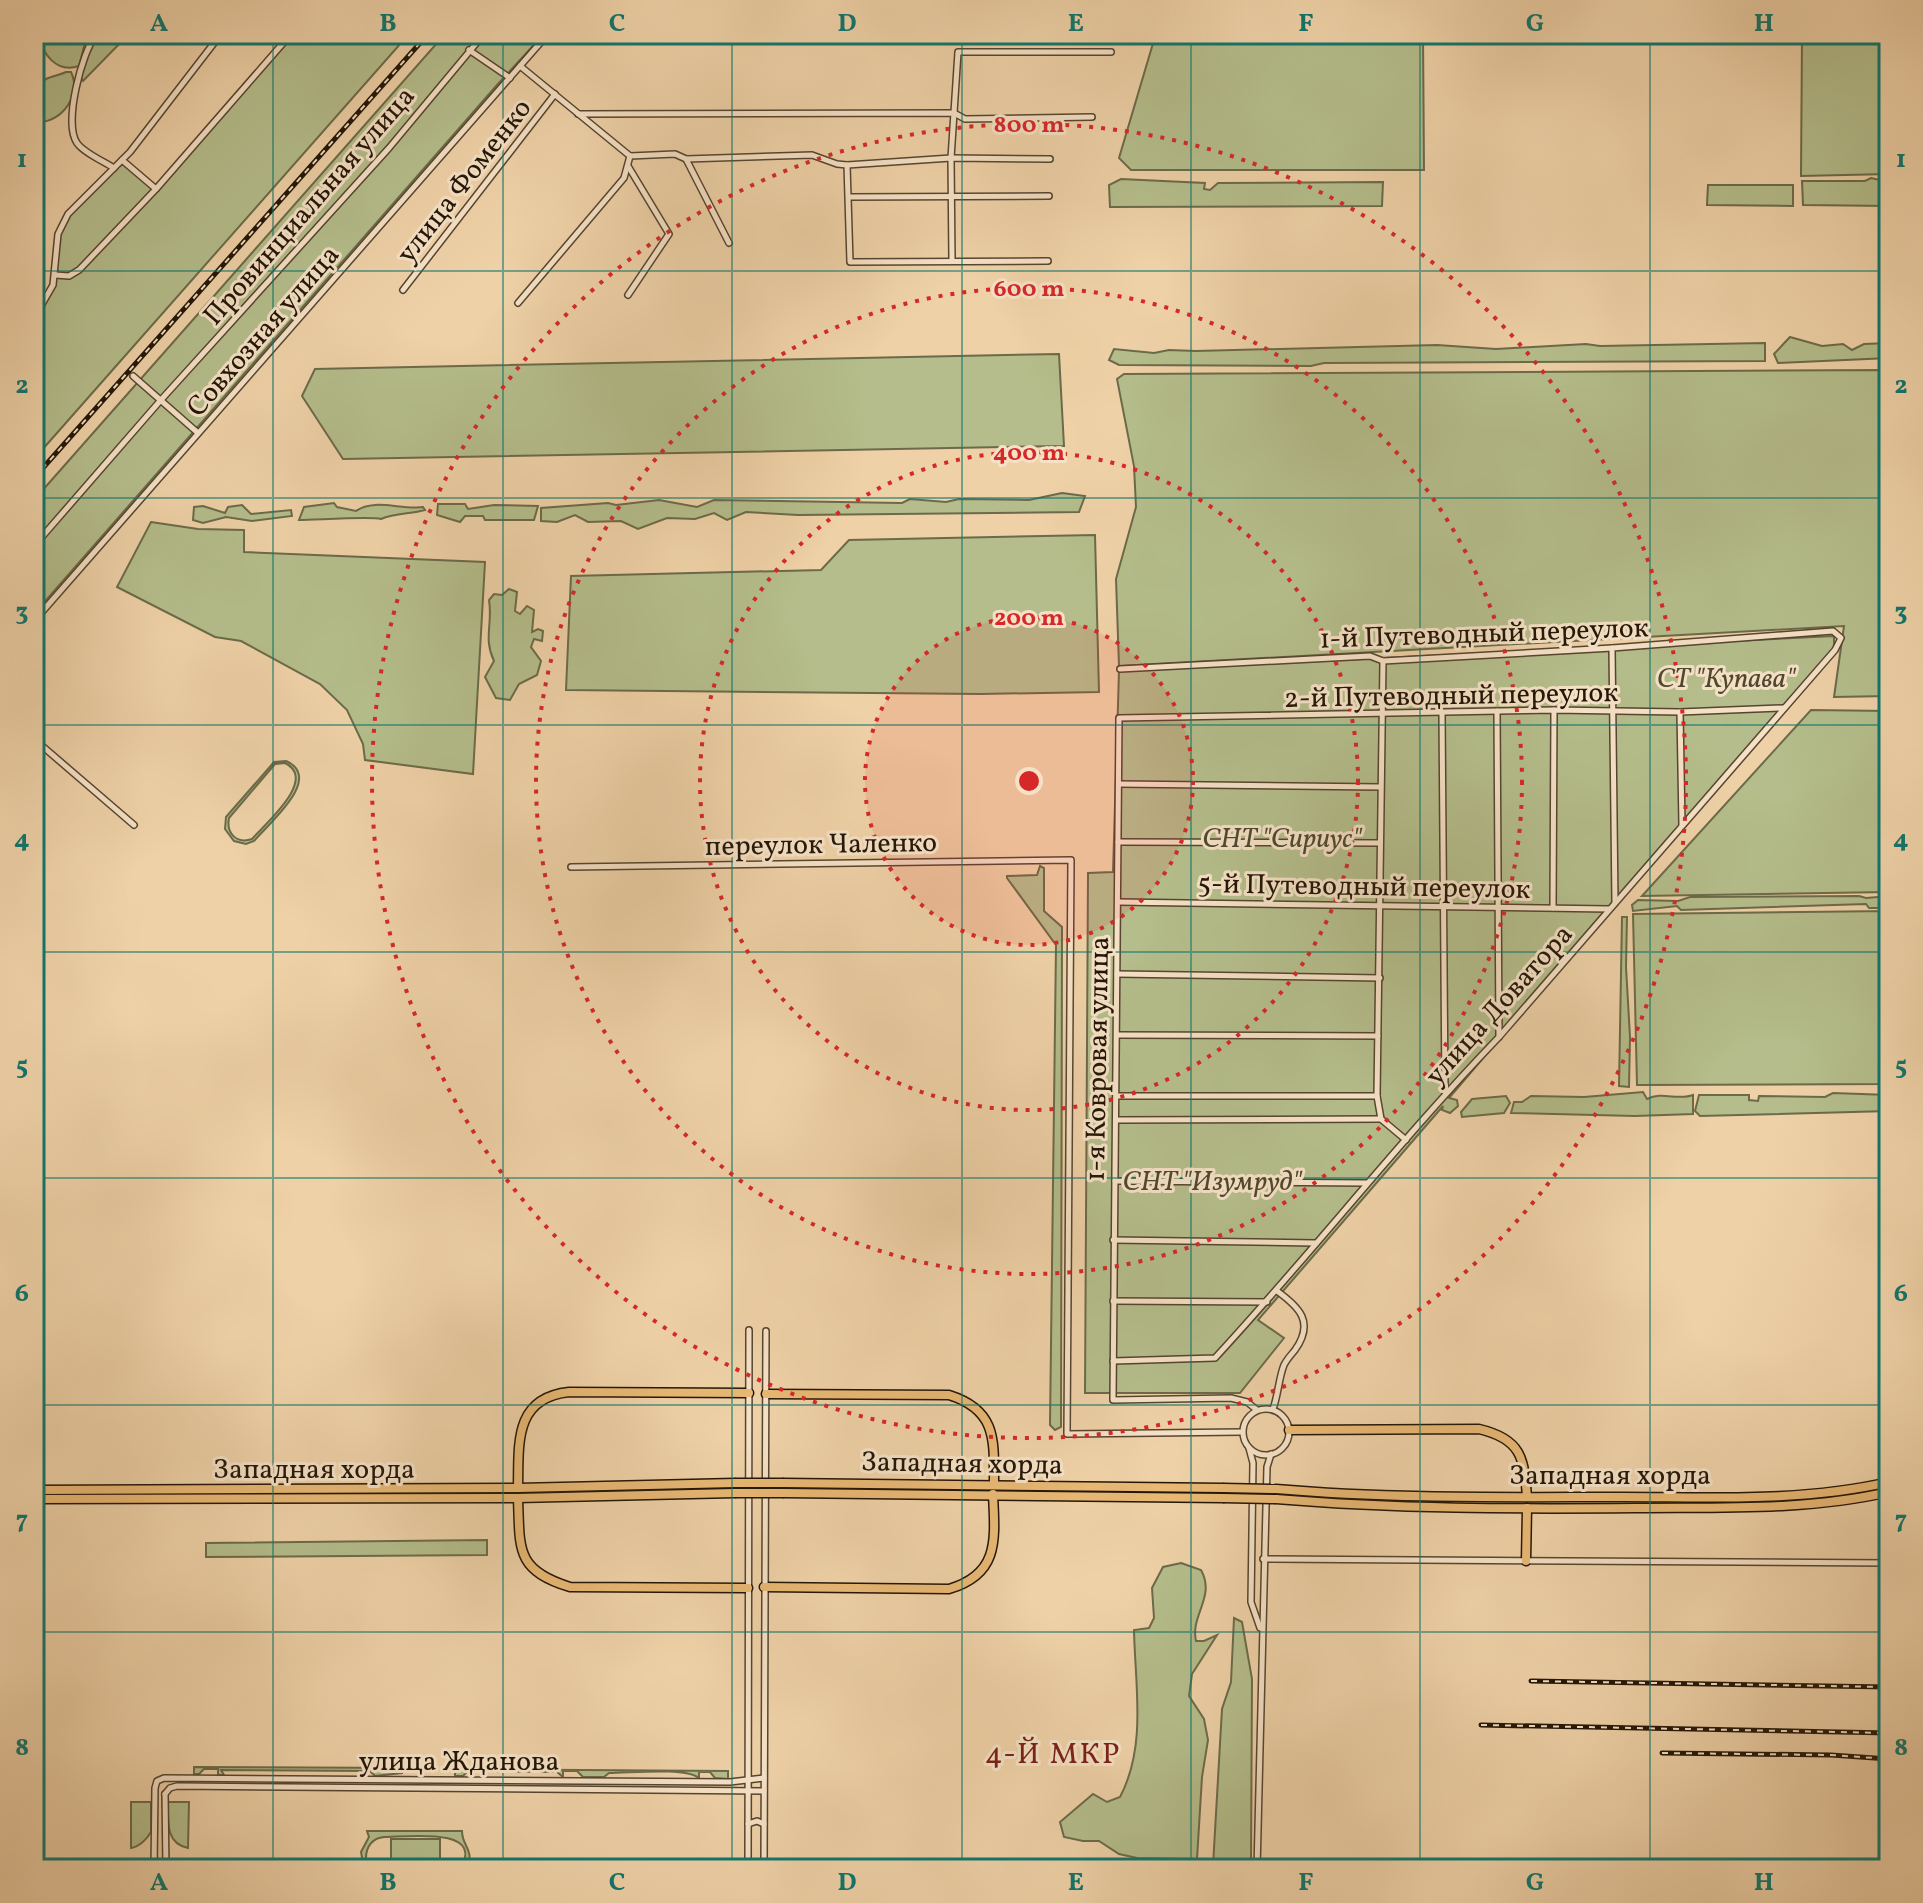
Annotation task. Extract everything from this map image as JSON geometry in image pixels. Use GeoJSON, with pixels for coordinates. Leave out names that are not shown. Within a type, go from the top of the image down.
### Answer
{"type":"FeatureCollection","features":[{"type":"Feature","properties":{"kind":"highway"},"geometry":{"type":"LineString","coordinates":[[748,1588],[570,1587],[553,1582],[538,1575],[527,1563],[520,1544],[518,1493],[519,1438],[524,1419],[546,1398],[569,1392],[749,1393]]}},
{"type":"Feature","properties":{"kind":"highway"},"geometry":{"type":"LineString","coordinates":[[764,1587],[949,1589],[973,1580],[983,1570],[991,1558],[994,1531],[994,1455],[990,1432],[984,1417],[967,1401],[949,1395],[766,1394]]}},
{"type":"Feature","properties":{"kind":"highway"},"geometry":{"type":"LineString","coordinates":[[1289,1430],[1479,1429],[1493,1432],[1513,1444],[1521,1456],[1527,1497]]}},
{"type":"Feature","properties":{"kind":"highway","name":"Западная хорда"},"geometry":{"type":"LineString","coordinates":[[34,1499],[735,1488],[1527,1497],[1805,1495],[1889,1482]]}},
{"type":"Feature","properties":{"kind":"highway","name":"Западная хорда"},"geometry":{"type":"LineString","coordinates":[[34,1490],[518,1493]]}},
{"type":"Feature","properties":{"kind":"highway","name":"Западная хорда"},"geometry":{"type":"LineString","coordinates":[[1276,1494],[1343,1505],[1527,1508],[1806,1505],[1889,1492]]}},
{"type":"Feature","properties":{"kind":"highway"},"geometry":{"type":"LineString","coordinates":[[1526,1561],[1527,1508]]}},
{"type":"Feature","properties":{"kind":"street"},"geometry":{"type":"LineString","coordinates":[[96,34],[78,74],[74,104],[75,135],[78,145],[114,168]]}},
{"type":"Feature","properties":{"kind":"street"},"geometry":{"type":"LineString","coordinates":[[34,318],[53,285],[58,234],[68,214],[122,160],[221,34]]}},
{"type":"Feature","properties":{"kind":"street"},"geometry":{"type":"LineString","coordinates":[[55,275],[69,276],[79,270],[156,189],[291,34]]}},
{"type":"Feature","properties":{"kind":"street","name":"Провинциальная улица"},"geometry":{"type":"LineString","coordinates":[[34,546],[160,401],[389,148],[484,34]]}},
{"type":"Feature","properties":{"kind":"street","name":"Совхозная улица"},"geometry":{"type":"LineString","coordinates":[[34,621],[548,34]]}},
{"type":"Feature","properties":{"kind":"street"},"geometry":{"type":"LineString","coordinates":[[816,34],[948,37]]}},
{"type":"Feature","properties":{"kind":"street"},"geometry":{"type":"LineString","coordinates":[[469,50],[510,78]]}},
{"type":"Feature","properties":{"kind":"street"},"geometry":{"type":"LineString","coordinates":[[952,261],[951,158],[958,52],[1111,52]]}},
{"type":"Feature","properties":{"kind":"street"},"geometry":{"type":"LineString","coordinates":[[520,66],[630,156],[675,154],[686,159],[812,155],[847,165],[951,158],[1050,159]]}},
{"type":"Feature","properties":{"kind":"street","name":"улица Фоменко"},"geometry":{"type":"LineString","coordinates":[[403,290],[555,94]]}},
{"type":"Feature","properties":{"kind":"street"},"geometry":{"type":"LineString","coordinates":[[578,114],[954,113],[965,119],[1092,117]]}},
{"type":"Feature","properties":{"kind":"street"},"geometry":{"type":"LineString","coordinates":[[518,303],[624,178],[630,156]]}},
{"type":"Feature","properties":{"kind":"street"},"geometry":{"type":"LineString","coordinates":[[686,159],[729,243]]}},
{"type":"Feature","properties":{"kind":"street"},"geometry":{"type":"LineString","coordinates":[[122,160],[156,189]]}},
{"type":"Feature","properties":{"kind":"street"},"geometry":{"type":"LineString","coordinates":[[847,165],[850,262],[1048,261]]}},
{"type":"Feature","properties":{"kind":"street"},"geometry":{"type":"LineString","coordinates":[[627,166],[669,234],[628,295]]}},
{"type":"Feature","properties":{"kind":"street"},"geometry":{"type":"LineString","coordinates":[[849,197],[1049,196]]}},
{"type":"Feature","properties":{"kind":"street"},"geometry":{"type":"LineString","coordinates":[[133,376],[198,433]]}},
{"type":"Feature","properties":{"kind":"street","name":"1-й Путеводный переулок"},"geometry":{"type":"LineString","coordinates":[[1120,669],[1370,656],[1383,661],[1833,631],[1840,635],[1841,642]]}},
{"type":"Feature","properties":{"kind":"street","name":"улица Доватора"},"geometry":{"type":"LineString","coordinates":[[1113,1361],[1215,1358],[1277,1291],[1445,1093],[1499,1037],[1841,642]]}},
{"type":"Feature","properties":{"kind":"street"},"geometry":{"type":"LineString","coordinates":[[1612,648],[1615,903]]}},
{"type":"Feature","properties":{"kind":"street"},"geometry":{"type":"LineString","coordinates":[[1383,661],[1377,1096],[1381,1119],[1406,1140]]}},
{"type":"Feature","properties":{"kind":"street","name":"2-й Путеводный переулок"},"geometry":{"type":"LineString","coordinates":[[1119,718],[1554,710],[1680,712],[1784,708]]}},
{"type":"Feature","properties":{"kind":"street"},"geometry":{"type":"LineString","coordinates":[[1553,908],[1554,710]]}},
{"type":"Feature","properties":{"kind":"street"},"geometry":{"type":"LineString","coordinates":[[1497,711],[1499,1037]]}},
{"type":"Feature","properties":{"kind":"street"},"geometry":{"type":"LineString","coordinates":[[1680,712],[1682,825]]}},
{"type":"Feature","properties":{"kind":"street"},"geometry":{"type":"LineString","coordinates":[[1442,713],[1445,1093]]}},
{"type":"Feature","properties":{"kind":"street","name":"1-я Ковровая улица"},"geometry":{"type":"LineString","coordinates":[[1119,718],[1113,1400],[1231,1398],[1247,1402],[1257,1410]]}},
{"type":"Feature","properties":{"kind":"street"},"geometry":{"type":"LineString","coordinates":[[34,739],[134,825]]}},
{"type":"Feature","properties":{"kind":"street"},"geometry":{"type":"LineString","coordinates":[[1119,784],[1380,787]]}},
{"type":"Feature","properties":{"kind":"street"},"geometry":{"type":"LineString","coordinates":[[1118,842],[1380,843]]}},
{"type":"Feature","properties":{"kind":"street","name":"переулок Чаленко"},"geometry":{"type":"LineString","coordinates":[[571,867],[1071,860],[1067,1434],[1242,1432]]}},
{"type":"Feature","properties":{"kind":"street","name":"5-й Путеводный переулок"},"geometry":{"type":"LineString","coordinates":[[1118,902],[1610,909]]}},
{"type":"Feature","properties":{"kind":"street"},"geometry":{"type":"LineString","coordinates":[[1117,974],[1380,978]]}},
{"type":"Feature","properties":{"kind":"street"},"geometry":{"type":"LineString","coordinates":[[1117,1035],[1378,1036]]}},
{"type":"Feature","properties":{"kind":"street"},"geometry":{"type":"LineString","coordinates":[[1117,1096],[1377,1096]]}},
{"type":"Feature","properties":{"kind":"street"},"geometry":{"type":"LineString","coordinates":[[1116,1120],[1381,1119]]}},
{"type":"Feature","properties":{"kind":"street"},"geometry":{"type":"LineString","coordinates":[[1115,1181],[1368,1183]]}},
{"type":"Feature","properties":{"kind":"street"},"geometry":{"type":"LineString","coordinates":[[1113,1240],[1315,1243]]}},
{"type":"Feature","properties":{"kind":"street"},"geometry":{"type":"LineString","coordinates":[[1273,1409],[1281,1385],[1281,1374],[1302,1337],[1304,1323],[1295,1304],[1277,1291]]}},
{"type":"Feature","properties":{"kind":"street"},"geometry":{"type":"LineString","coordinates":[[1113,1301],[1267,1302]]}},
{"type":"Feature","properties":{"kind":"street"},"geometry":{"type":"LineString","coordinates":[[748,1869],[749,1330]]}},
{"type":"Feature","properties":{"kind":"street"},"geometry":{"type":"LineString","coordinates":[[764,1869],[766,1331]]}},
{"type":"Feature","properties":{"kind":"street"},"geometry":{"type":"LineString","coordinates":[[1249,1448],[1262,1455],[1271,1454],[1286,1443],[1289,1430],[1283,1416],[1273,1409],[1257,1410],[1248,1417],[1242,1432],[1253,1463],[1251,1602],[1262,1632]]}},
{"type":"Feature","properties":{"kind":"street"},"geometry":{"type":"LineString","coordinates":[[1257,1869],[1263,1559],[1267,1467],[1271,1454]]}},
{"type":"Feature","properties":{"kind":"street"},"geometry":{"type":"LineString","coordinates":[[1263,1559],[1889,1563]]}},
{"type":"Feature","properties":{"kind":"street","name":"улица Жданова"},"geometry":{"type":"LineString","coordinates":[[155,1786],[164,1778],[730,1782],[764,1778]]}},
{"type":"Feature","properties":{"kind":"street"},"geometry":{"type":"LineString","coordinates":[[154,1869],[155,1786],[162,1786],[165,1794],[166,1869]]}},
{"type":"Feature","properties":{"kind":"street","name":"улица Жданова"},"geometry":{"type":"LineString","coordinates":[[165,1794],[177,1786],[764,1791]]}},
{"type":"Feature","properties":{"kind":"street"},"geometry":{"type":"LineString","coordinates":[[748,1824],[757,1821],[764,1824]]}},
{"type":"Feature","properties":{"kind":"green space"},"geometry":{"type":"Polygon","coordinates":[[[35,34],[82,34],[86,39],[79,66],[63,67],[51,60],[35,34]]]}},
{"type":"Feature","properties":{"kind":"green space"},"geometry":{"type":"Polygon","coordinates":[[[101,34],[129,34],[83,81],[79,75],[101,34]]]}},
{"type":"Feature","properties":{"kind":"green space"},"geometry":{"type":"Polygon","coordinates":[[[292,34],[409,34],[34,459],[34,316],[53,284],[60,224],[120,160],[156,189],[292,34]]]}},
{"type":"Feature","properties":{"kind":"green space"},"geometry":{"type":"Polygon","coordinates":[[[445,34],[544,34],[34,614],[34,500],[445,34]]]}},
{"type":"Feature","properties":{"kind":"green space"},"geometry":{"type":"Polygon","coordinates":[[[1158,34],[1423,34],[1424,170],[1131,170],[1119,158],[1158,34]]]}},
{"type":"Feature","properties":{"kind":"green space"},"geometry":{"type":"Polygon","coordinates":[[[1802,34],[1889,34],[1889,174],[1801,176],[1802,34]]]}},
{"type":"Feature","properties":{"kind":"green space"},"geometry":{"type":"Polygon","coordinates":[[[71,72],[74,81],[68,106],[55,118],[38,122],[34,106],[38,87],[46,79],[71,72]]]}},
{"type":"Feature","properties":{"kind":"green space"},"geometry":{"type":"Polygon","coordinates":[[[1871,178],[1889,182],[1889,206],[1803,205],[1802,181],[1865,181],[1871,178]]]}},
{"type":"Feature","properties":{"kind":"green space"},"geometry":{"type":"Polygon","coordinates":[[[1121,179],[1205,183],[1204,189],[1210,190],[1218,183],[1383,182],[1382,206],[1110,207],[1109,185],[1121,179]]]}},
{"type":"Feature","properties":{"kind":"green space"},"geometry":{"type":"Polygon","coordinates":[[[1708,185],[1793,185],[1793,206],[1707,205],[1708,185]]]}},
{"type":"Feature","properties":{"kind":"green space"},"geometry":{"type":"Polygon","coordinates":[[[1790,337],[1822,346],[1843,344],[1852,350],[1864,344],[1889,343],[1889,358],[1778,363],[1774,354],[1790,337]]]}},
{"type":"Feature","properties":{"kind":"green space"},"geometry":{"type":"Polygon","coordinates":[[[1765,343],[1765,361],[1324,363],[1311,366],[1119,365],[1109,360],[1114,349],[1154,353],[1169,350],[1437,345],[1496,349],[1586,344],[1765,343]]]}},
{"type":"Feature","properties":{"kind":"green space"},"geometry":{"type":"Polygon","coordinates":[[[1059,354],[1064,446],[343,459],[302,396],[315,369],[1059,354]]]}},
{"type":"Feature","properties":{"kind":"green space"},"geometry":{"type":"Polygon","coordinates":[[[1889,370],[1889,696],[1834,697],[1844,626],[1119,666],[1116,579],[1136,507],[1134,466],[1117,379],[1124,374],[1889,370]]]}},
{"type":"Feature","properties":{"kind":"green space"},"geometry":{"type":"Polygon","coordinates":[[[1062,493],[1085,496],[1079,512],[798,515],[746,512],[727,520],[714,513],[695,519],[667,518],[638,529],[621,521],[588,522],[575,515],[557,522],[541,521],[541,508],[659,500],[697,507],[714,500],[902,503],[910,499],[946,502],[959,499],[1029,500],[1062,493]]]}},
{"type":"Feature","properties":{"kind":"green space"},"geometry":{"type":"Polygon","coordinates":[[[334,503],[337,507],[356,511],[371,505],[423,507],[425,510],[381,519],[299,520],[304,507],[334,503]]]}},
{"type":"Feature","properties":{"kind":"green space"},"geometry":{"type":"Polygon","coordinates":[[[438,504],[465,504],[468,509],[494,505],[538,506],[534,520],[485,520],[483,516],[465,516],[460,522],[437,515],[438,504]]]}},
{"type":"Feature","properties":{"kind":"green space"},"geometry":{"type":"Polygon","coordinates":[[[242,505],[251,514],[291,510],[292,516],[252,521],[226,517],[203,523],[193,520],[194,507],[203,506],[225,513],[228,507],[242,505]]]}},
{"type":"Feature","properties":{"kind":"green space"},"geometry":{"type":"Polygon","coordinates":[[[151,522],[198,529],[244,530],[244,552],[485,562],[473,774],[365,760],[363,744],[347,710],[320,684],[241,641],[215,637],[117,587],[151,522]]]}},
{"type":"Feature","properties":{"kind":"green space"},"geometry":{"type":"Polygon","coordinates":[[[1095,535],[1099,692],[981,694],[566,690],[571,576],[821,570],[849,540],[1095,535]]]}},
{"type":"Feature","properties":{"kind":"green space"},"geometry":{"type":"Polygon","coordinates":[[[509,589],[517,592],[515,611],[520,614],[527,606],[534,610],[532,632],[538,629],[543,631],[542,641],[534,639],[531,647],[541,661],[537,675],[519,684],[510,700],[496,698],[485,677],[494,661],[489,645],[489,600],[494,594],[502,595],[509,589]]]}},
{"type":"Feature","properties":{"kind":"green space","name":"СНТ \"Изумруд\""},"geometry":{"type":"Polygon","coordinates":[[[1834,636],[1834,648],[1449,1098],[1457,1100],[1458,1106],[1450,1113],[1442,1110],[1443,1106],[1258,1320],[1284,1338],[1240,1393],[1085,1393],[1088,873],[1113,872],[1119,671],[1834,636]]]}},
{"type":"Feature","properties":{"kind":"green space"},"geometry":{"type":"Polygon","coordinates":[[[1811,710],[1889,711],[1889,892],[1642,896],[1811,710]]]}},
{"type":"Feature","properties":{"kind":"green space"},"geometry":{"type":"Polygon","coordinates":[[[286,761],[296,769],[299,778],[297,789],[254,841],[246,844],[234,841],[225,829],[226,817],[274,762],[286,761]],[[285,763],[275,764],[229,818],[229,829],[237,839],[252,839],[277,812],[293,790],[296,779],[294,770],[285,763]]]}},
{"type":"Feature","properties":{"kind":"green space"},"geometry":{"type":"Polygon","coordinates":[[[1040,866],[1044,868],[1044,911],[1062,927],[1061,1427],[1055,1430],[1050,1425],[1056,945],[1007,878],[1037,875],[1040,866]]]}},
{"type":"Feature","properties":{"kind":"green space"},"geometry":{"type":"Polygon","coordinates":[[[1889,896],[1889,905],[1886,908],[1869,908],[1866,904],[1681,910],[1677,906],[1633,911],[1632,905],[1638,900],[1678,901],[1690,897],[1889,896]]]}},
{"type":"Feature","properties":{"kind":"green space"},"geometry":{"type":"Polygon","coordinates":[[[1889,911],[1889,1084],[1637,1085],[1633,914],[1889,911]]]}},
{"type":"Feature","properties":{"kind":"green space"},"geometry":{"type":"Polygon","coordinates":[[[1622,917],[1627,917],[1629,1087],[1619,1086],[1622,917]]]}},
{"type":"Feature","properties":{"kind":"green space"},"geometry":{"type":"Polygon","coordinates":[[[1643,1092],[1647,1099],[1693,1095],[1693,1114],[1511,1113],[1514,1102],[1522,1102],[1531,1096],[1584,1097],[1643,1092]]]}},
{"type":"Feature","properties":{"kind":"green space"},"geometry":{"type":"Polygon","coordinates":[[[1833,1093],[1889,1095],[1889,1111],[1700,1116],[1695,1111],[1699,1095],[1749,1095],[1749,1100],[1758,1101],[1759,1096],[1825,1097],[1833,1093]]]}},
{"type":"Feature","properties":{"kind":"green space"},"geometry":{"type":"Polygon","coordinates":[[[1506,1096],[1510,1103],[1504,1113],[1462,1117],[1461,1112],[1472,1099],[1506,1096]]]}},
{"type":"Feature","properties":{"kind":"green space"},"geometry":{"type":"Polygon","coordinates":[[[487,1540],[487,1555],[206,1557],[206,1543],[487,1540]]]}},
{"type":"Feature","properties":{"kind":"green space"},"geometry":{"type":"Polygon","coordinates":[[[1181,1563],[1201,1570],[1205,1580],[1206,1589],[1196,1623],[1196,1641],[1217,1635],[1192,1674],[1189,1696],[1204,1719],[1208,1740],[1202,1777],[1197,1859],[1137,1858],[1119,1854],[1099,1841],[1064,1837],[1060,1822],[1093,1794],[1107,1802],[1120,1797],[1134,1757],[1137,1736],[1134,1630],[1149,1628],[1154,1618],[1152,1588],[1163,1567],[1181,1563]]]}},
{"type":"Feature","properties":{"kind":"green space"},"geometry":{"type":"Polygon","coordinates":[[[1234,1618],[1242,1622],[1252,1679],[1251,1861],[1213,1866],[1222,1709],[1231,1682],[1234,1618]]]}},
{"type":"Feature","properties":{"kind":"green space"},"geometry":{"type":"Polygon","coordinates":[[[194,1767],[415,1768],[415,1771],[375,1776],[370,1771],[221,1770],[224,1775],[218,1775],[218,1769],[204,1769],[194,1774],[194,1767]]]}},
{"type":"Feature","properties":{"kind":"green space"},"geometry":{"type":"Polygon","coordinates":[[[455,1769],[728,1771],[728,1779],[715,1778],[710,1772],[699,1772],[699,1778],[657,1771],[609,1773],[604,1777],[583,1777],[577,1771],[563,1771],[563,1777],[557,1772],[468,1771],[463,1776],[455,1776],[455,1769]]]}},
{"type":"Feature","properties":{"kind":"green space"},"geometry":{"type":"Polygon","coordinates":[[[131,1802],[151,1802],[151,1832],[131,1848],[131,1802]]]}},
{"type":"Feature","properties":{"kind":"green space"},"geometry":{"type":"Polygon","coordinates":[[[168,1802],[189,1802],[188,1848],[175,1841],[169,1830],[168,1802]]]}},
{"type":"Feature","properties":{"kind":"green space"},"geometry":{"type":"Polygon","coordinates":[[[367,1831],[462,1831],[470,1857],[467,1869],[460,1869],[465,1855],[462,1846],[453,1840],[424,1836],[384,1837],[373,1841],[366,1854],[372,1869],[364,1869],[361,1852],[369,1837],[367,1831]]]}},
{"type":"Feature","properties":{"kind":"green space"},"geometry":{"type":"Polygon","coordinates":[[[391,1839],[440,1839],[440,1869],[391,1869],[391,1839]]]}},
{"type":"Feature","properties":{"kind":"railway"},"geometry":{"type":"LineString","coordinates":[[34,478],[428,34]]}},
{"type":"Feature","properties":{"kind":"railway"},"geometry":{"type":"LineString","coordinates":[[1531,1681],[1889,1687]]}},
{"type":"Feature","properties":{"kind":"railway"},"geometry":{"type":"LineString","coordinates":[[1481,1725],[1889,1733]]}},
{"type":"Feature","properties":{"kind":"railway"},"geometry":{"type":"LineString","coordinates":[[1662,1753],[1831,1755],[1889,1759]]}},
{"type":"Feature","properties":{"kind":"district","name":"4-Й МКР"},"geometry":{"type":"Point","coordinates":[1053,1753]}},
{"type":"Feature","properties":{"kind":"park label","name":"СТ \"Купава\""},"geometry":{"type":"Point","coordinates":[1726,677]}},
{"type":"Feature","properties":{"kind":"park label","name":"СНТ \"Сириус\""},"geometry":{"type":"Point","coordinates":[1282,837]}}]}
